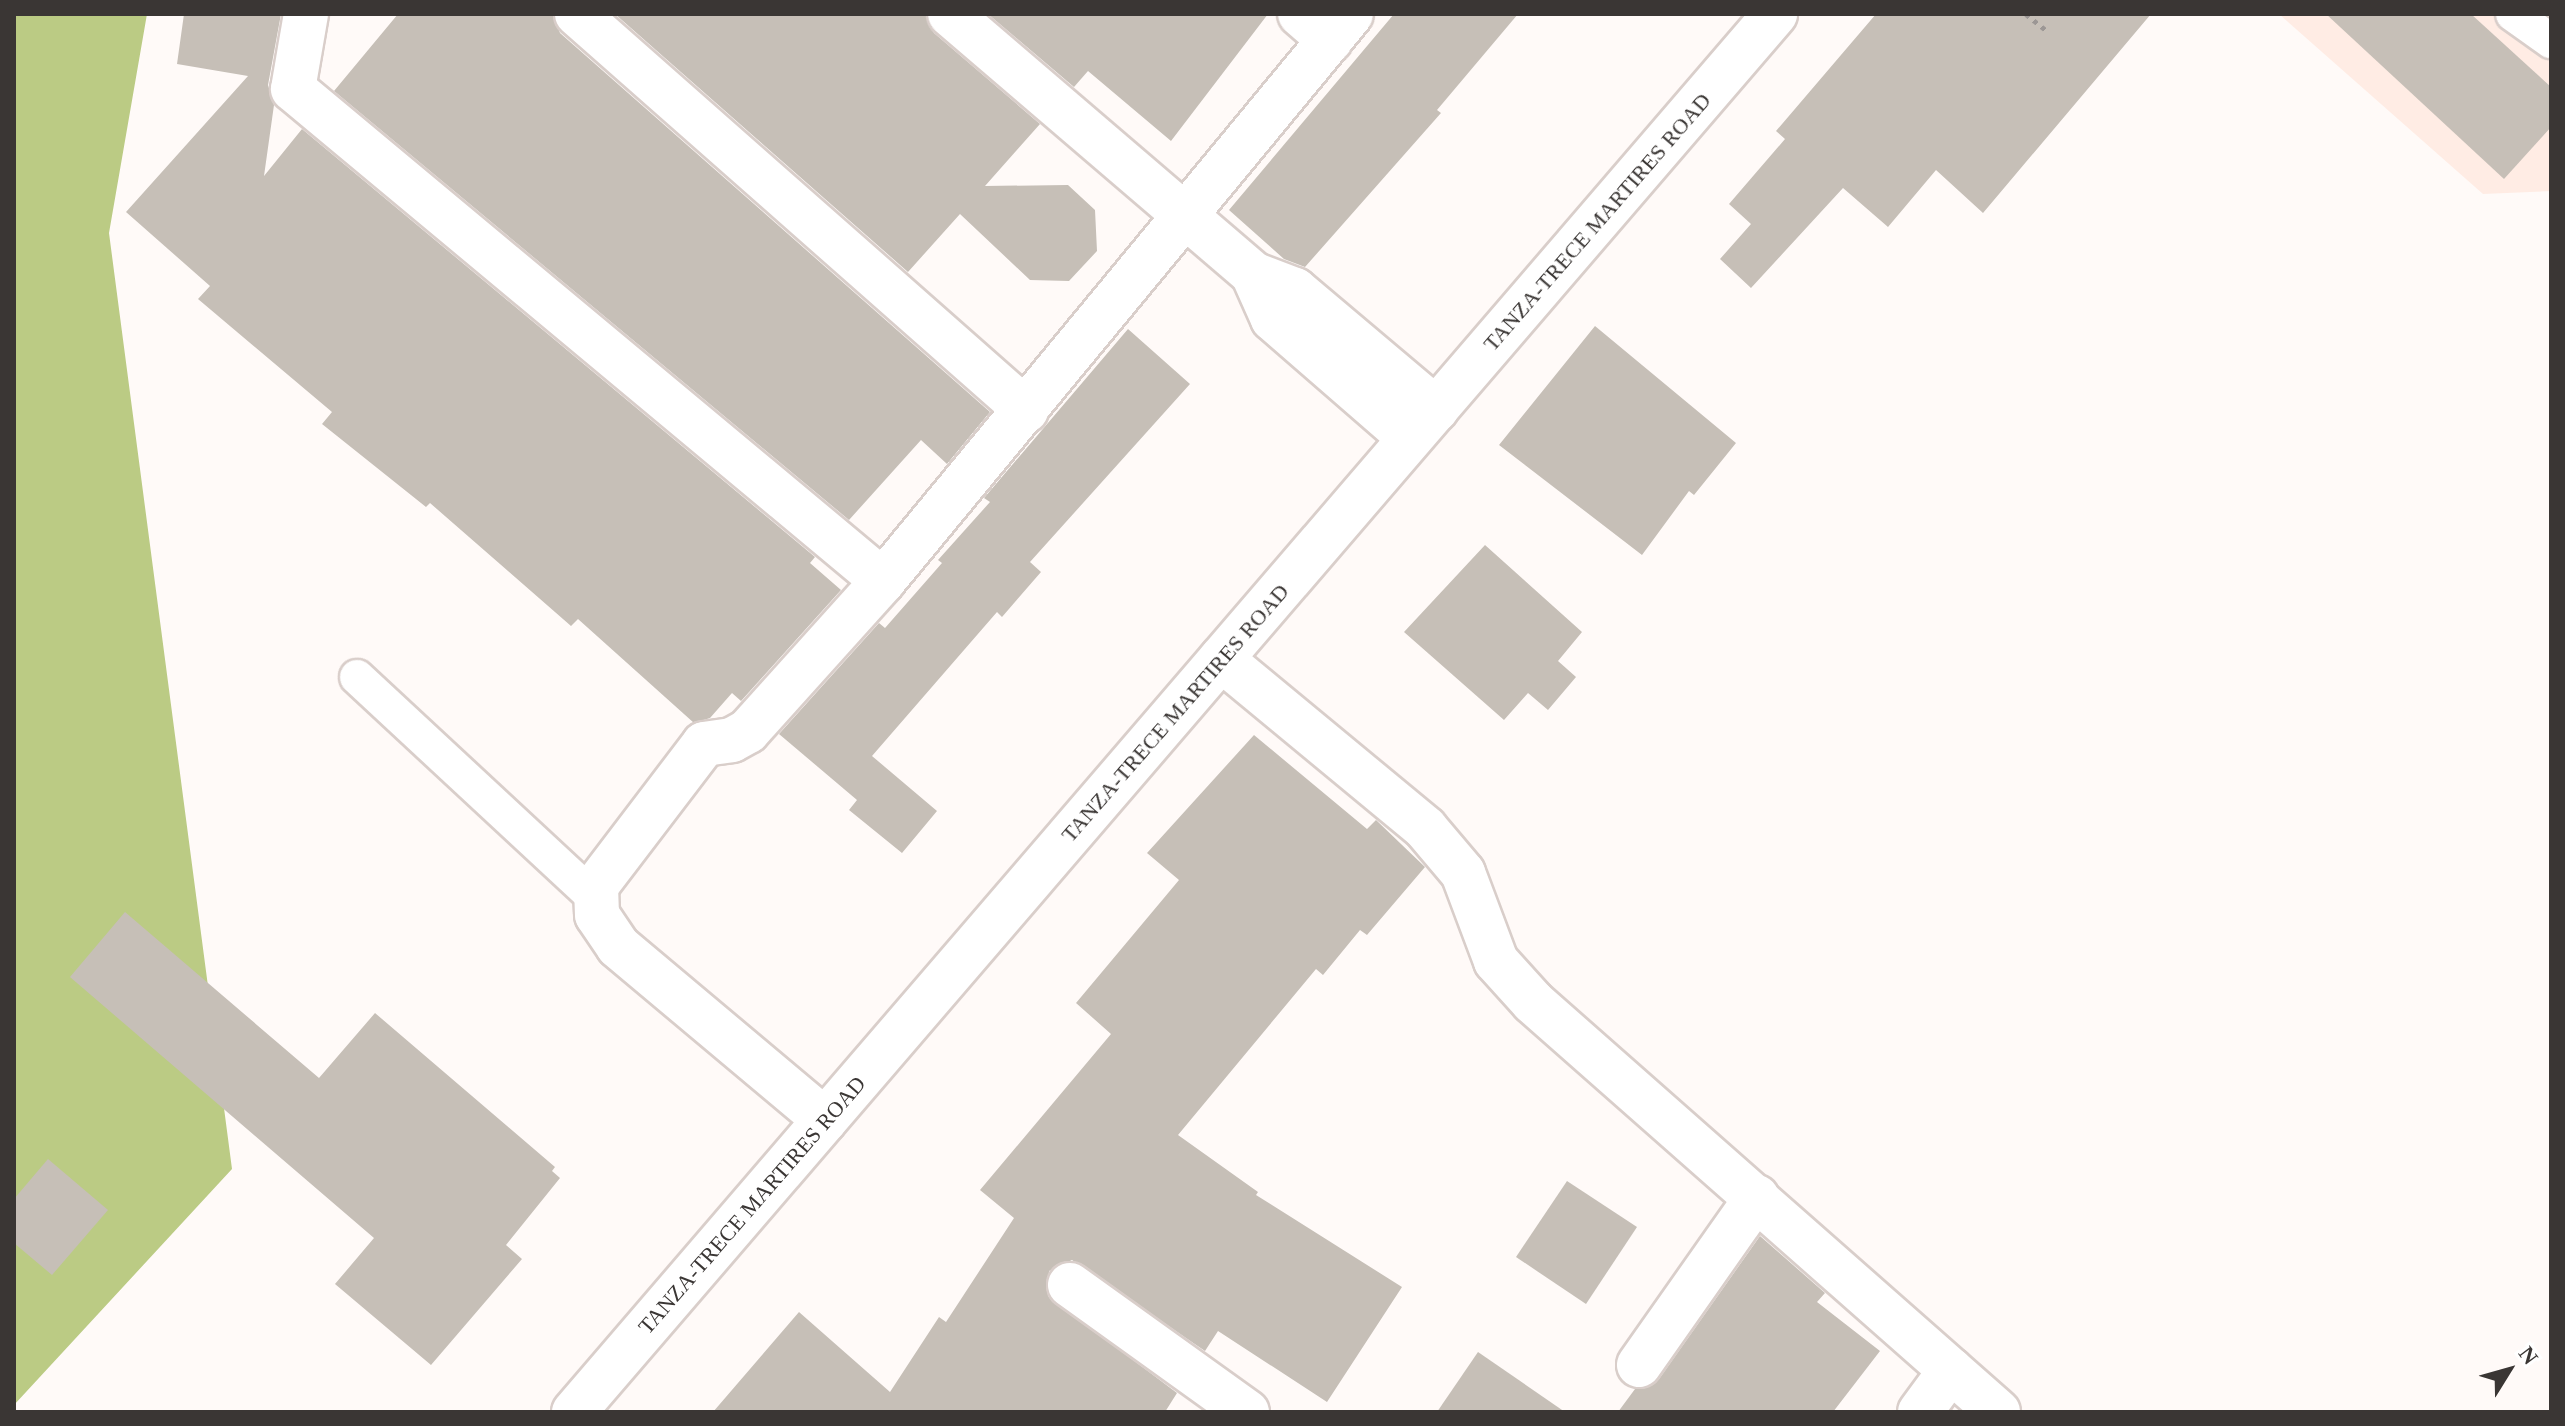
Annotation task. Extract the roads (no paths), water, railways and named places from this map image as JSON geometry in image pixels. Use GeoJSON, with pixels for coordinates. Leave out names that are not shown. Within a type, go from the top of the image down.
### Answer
{"type":"FeatureCollection","features":[{"type":"Feature","properties":{"kind":"street"},"geometry":{"type":"LineString","coordinates":[[306,14],[293,89],[883,581]]}},
{"type":"Feature","properties":{"kind":"street"},"geometry":{"type":"LineString","coordinates":[[577,14],[1026,410]]}},
{"type":"Feature","properties":{"kind":"street"},"geometry":{"type":"LineString","coordinates":[[950,14],[1181,216],[1253,274],[1295,290],[1423,424]]}},
{"type":"Feature","properties":{"kind":"street","name":"TANZA-TRECE MARTIRES ROAD"},"geometry":{"type":"LineString","coordinates":[[574,1412],[1775,14]]}},
{"type":"Feature","properties":{"kind":"street"},"geometry":{"type":"LineString","coordinates":[[825,1120],[618,946],[597,915],[595,898],[607,867],[704,744],[732,740],[748,731],[883,581],[1026,410],[1181,216],[1327,23]]}},
{"type":"Feature","properties":{"kind":"street"},"geometry":{"type":"LineString","coordinates":[[1221,659],[1425,828],[1463,873],[1496,961],[1533,1002],[1998,1412]]}},
{"type":"Feature","properties":{"kind":"street"},"geometry":{"type":"LineString","coordinates":[[1639,1365],[1757,1197]]}},
{"type":"Feature","properties":{"kind":"street"},"geometry":{"type":"LineString","coordinates":[[1070,1285],[1229,1407]]}},
{"type":"Feature","properties":{"kind":"street"},"geometry":{"type":"LineString","coordinates":[[1920,1412],[1951,1370]]}},
{"type":"Feature","properties":{"kind":"lane"},"geometry":{"type":"LineString","coordinates":[[2513,14],[2551,41]]}},
{"type":"Feature","properties":{"kind":"lane"},"geometry":{"type":"LineString","coordinates":[[357,677],[595,898]]}}]}
